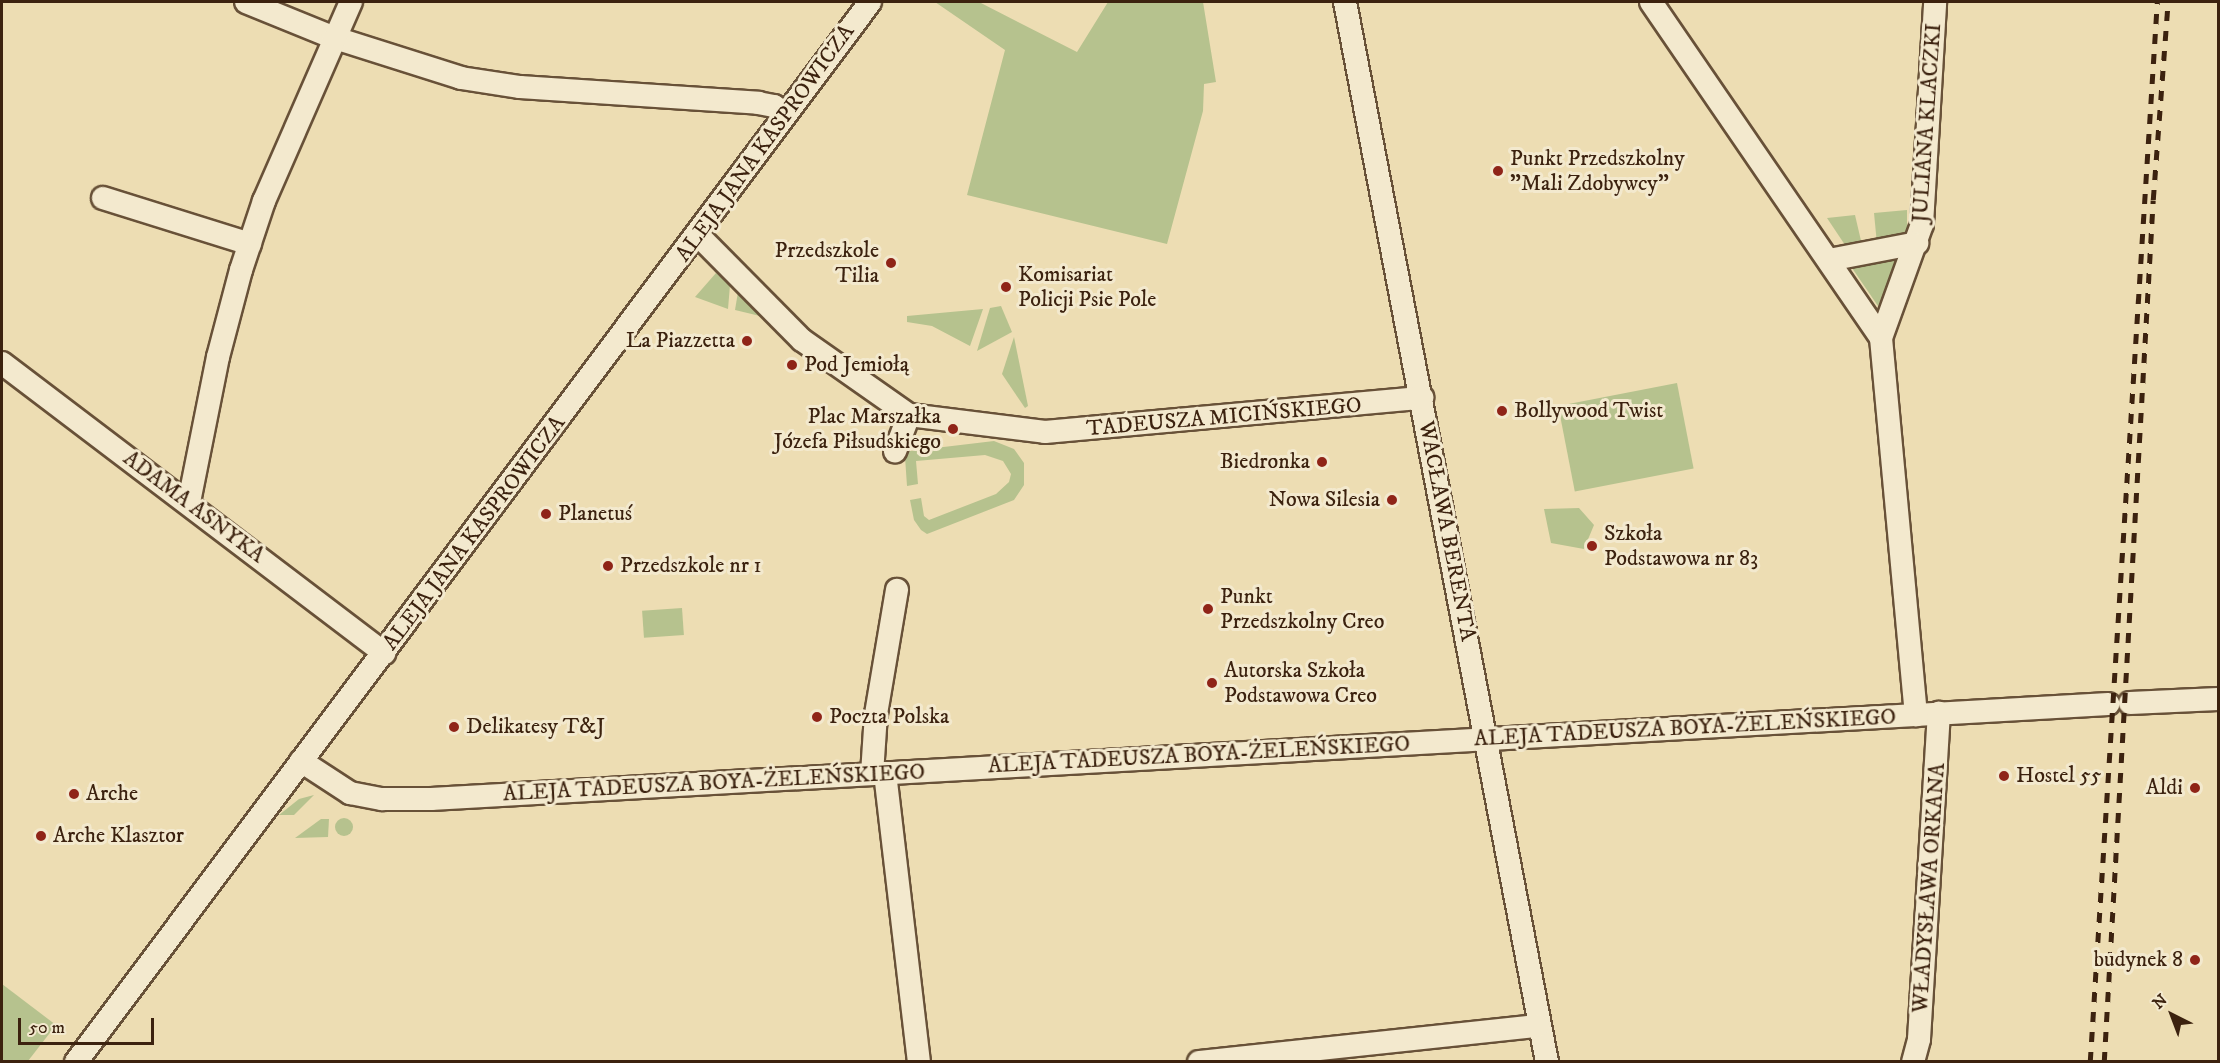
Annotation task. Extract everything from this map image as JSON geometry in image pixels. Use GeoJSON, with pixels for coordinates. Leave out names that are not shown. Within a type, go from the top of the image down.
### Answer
{"type":"FeatureCollection","features":[{"type":"Feature","properties":{"kind":"street"},"geometry":{"type":"LineString","coordinates":[[246,2],[332,37],[461,78],[520,87],[760,104],[774,106],[785,114]]}},
{"type":"Feature","properties":{"kind":"street"},"geometry":{"type":"LineString","coordinates":[[189,502],[218,357],[250,244],[332,37],[351,2]]}},
{"type":"Feature","properties":{"kind":"street","name":"ALEJA JANA KASPROWICZA"},"geometry":{"type":"LineString","coordinates":[[76,1062],[870,2]]}},
{"type":"Feature","properties":{"kind":"street","name":"WACŁAWA BERENTA"},"geometry":{"type":"LineString","coordinates":[[1345,2],[1422,398],[1538,1026],[1547,1062]]}},
{"type":"Feature","properties":{"kind":"street"},"geometry":{"type":"LineString","coordinates":[[1651,2],[1881,338],[1916,715]]}},
{"type":"Feature","properties":{"kind":"street","name":"JULIANA KLACZKI"},"geometry":{"type":"LineString","coordinates":[[1881,338],[1917,243],[1924,202],[1935,2]]}},
{"type":"Feature","properties":{"kind":"street"},"geometry":{"type":"LineString","coordinates":[[103,198],[250,244]]}},
{"type":"Feature","properties":{"kind":"street"},"geometry":{"type":"LineString","coordinates":[[698,234],[802,340],[909,415],[895,451]]}},
{"type":"Feature","properties":{"kind":"street","name":"JULIANA KLACZKI"},"geometry":{"type":"LineString","coordinates":[[1829,260],[1917,243]]}},
{"type":"Feature","properties":{"kind":"street","name":"ADAMA ASNYKA"},"geometry":{"type":"LineString","coordinates":[[2,363],[189,502],[384,653]]}},
{"type":"Feature","properties":{"kind":"street","name":"TADEUSZA MICIŃSKIEGO"},"geometry":{"type":"LineString","coordinates":[[909,415],[1024,432],[1422,398]]}},
{"type":"Feature","properties":{"kind":"street"},"geometry":{"type":"LineString","coordinates":[[897,590],[872,746],[878,774],[919,1062]]}},
{"type":"Feature","properties":{"kind":"street","name":"ALEJA TADEUSZA BOYA-ŻELEŃSKIEGO"},"geometry":{"type":"LineString","coordinates":[[301,761],[350,793],[394,800],[2218,699]]}},
{"type":"Feature","properties":{"kind":"street","name":"WŁADYSŁAWA ORKANA"},"geometry":{"type":"LineString","coordinates":[[1913,1062],[1919,1039],[1938,713]]}},
{"type":"Feature","properties":{"kind":"street"},"geometry":{"type":"LineString","coordinates":[[1199,1062],[1538,1026]]}},
{"type":"Feature","properties":{"kind":"green space"},"geometry":{"type":"Polygon","coordinates":[[[935,2],[979,2],[1077,52],[1108,2],[1203,2],[1216,82],[1204,84],[1203,111],[1167,244],[967,195],[1005,50],[935,2]]]}},
{"type":"Feature","properties":{"kind":"green space"},"geometry":{"type":"Polygon","coordinates":[[[1907,210],[1907,232],[1877,244],[1874,213],[1907,210]]]}},
{"type":"Feature","properties":{"kind":"green space"},"geometry":{"type":"Polygon","coordinates":[[[1855,215],[1862,245],[1845,245],[1827,218],[1855,215]]]}},
{"type":"Feature","properties":{"kind":"green space"},"geometry":{"type":"Polygon","coordinates":[[[1892,258],[1898,262],[1878,306],[1852,268],[1855,262],[1892,258]]]}},
{"type":"Feature","properties":{"kind":"green space"},"geometry":{"type":"Polygon","coordinates":[[[716,273],[730,285],[728,309],[695,297],[716,273]]]}},
{"type":"Feature","properties":{"kind":"green space"},"geometry":{"type":"Polygon","coordinates":[[[738,292],[760,314],[760,316],[735,310],[738,292]]]}},
{"type":"Feature","properties":{"kind":"green space"},"geometry":{"type":"Polygon","coordinates":[[[1001,306],[1012,332],[977,351],[990,308],[1001,306]]]}},
{"type":"Feature","properties":{"kind":"green space"},"geometry":{"type":"Polygon","coordinates":[[[983,309],[970,346],[932,326],[907,322],[907,316],[983,309]]]}},
{"type":"Feature","properties":{"kind":"green space"},"geometry":{"type":"Polygon","coordinates":[[[1014,337],[1028,406],[1025,408],[1002,374],[1014,337]]]}},
{"type":"Feature","properties":{"kind":"green space"},"geometry":{"type":"Polygon","coordinates":[[[1677,383],[1694,468],[1575,491],[1558,406],[1677,383]]]}},
{"type":"Feature","properties":{"kind":"green space"},"geometry":{"type":"Polygon","coordinates":[[[994,441],[1014,449],[1024,463],[1024,485],[1014,500],[927,534],[921,530],[914,520],[910,500],[921,498],[924,516],[929,520],[996,494],[1009,482],[1011,474],[1003,461],[985,455],[916,461],[918,484],[907,486],[905,457],[910,451],[994,441]]]}},
{"type":"Feature","properties":{"kind":"green space"},"geometry":{"type":"Polygon","coordinates":[[[1579,508],[1594,525],[1584,549],[1551,543],[1544,509],[1579,508]]]}},
{"type":"Feature","properties":{"kind":"green space"},"geometry":{"type":"Polygon","coordinates":[[[682,608],[684,635],[644,638],[642,611],[682,608]]]}},
{"type":"Feature","properties":{"kind":"green space"},"geometry":{"type":"Polygon","coordinates":[[[314,795],[294,815],[279,815],[299,799],[314,795]]]}},
{"type":"Feature","properties":{"kind":"green space"},"geometry":{"type":"Polygon","coordinates":[[[340,818],[348,818],[353,823],[351,834],[340,836],[335,831],[335,823],[340,818]]]}},
{"type":"Feature","properties":{"kind":"green space"},"geometry":{"type":"Polygon","coordinates":[[[321,819],[329,819],[328,837],[295,838],[321,819]]]}},
{"type":"Feature","properties":{"kind":"green space"},"geometry":{"type":"Polygon","coordinates":[[[2,984],[56,1025],[28,1061],[2,1061],[2,984]]]}},
{"type":"Feature","properties":{"kind":"railway"},"geometry":{"type":"LineString","coordinates":[[2090,1062],[2157,2]]}},
{"type":"Feature","properties":{"kind":"railway"},"geometry":{"type":"LineString","coordinates":[[2104,1062],[2153,200],[2168,2]]}},
{"type":"Feature","properties":{"kind":"place","name":"Punkt Przedszkolny \"Mali Zdobywcy\""},"geometry":{"type":"Point","coordinates":[1498,171]}},
{"type":"Feature","properties":{"kind":"place","name":"Przedszkole Tilia"},"geometry":{"type":"Point","coordinates":[891,263]}},
{"type":"Feature","properties":{"kind":"place","name":"Komisariat Policji Psie Pole"},"geometry":{"type":"Point","coordinates":[1006,287]}},
{"type":"Feature","properties":{"kind":"place","name":"La Piazzetta"},"geometry":{"type":"Point","coordinates":[747,341]}},
{"type":"Feature","properties":{"kind":"place","name":"Pod Jemiołą"},"geometry":{"type":"Point","coordinates":[792,365]}},
{"type":"Feature","properties":{"kind":"place","name":"Bollywood Twist"},"geometry":{"type":"Point","coordinates":[1502,411]}},
{"type":"Feature","properties":{"kind":"place","name":"Plac Marszałka Józefa Piłsudskiego"},"geometry":{"type":"Point","coordinates":[953,429]}},
{"type":"Feature","properties":{"kind":"place","name":"Biedronka"},"geometry":{"type":"Point","coordinates":[1322,462]}},
{"type":"Feature","properties":{"kind":"place","name":"Nowa Silesia"},"geometry":{"type":"Point","coordinates":[1392,500]}},
{"type":"Feature","properties":{"kind":"place","name":"Planetuś"},"geometry":{"type":"Point","coordinates":[546,514]}},
{"type":"Feature","properties":{"kind":"place","name":"Szkoła Podstawowa nr 83"},"geometry":{"type":"Point","coordinates":[1592,546]}},
{"type":"Feature","properties":{"kind":"place","name":"Przedszkole nr 1"},"geometry":{"type":"Point","coordinates":[608,566]}},
{"type":"Feature","properties":{"kind":"place","name":"Punkt Przedszkolny Creo"},"geometry":{"type":"Point","coordinates":[1208,609]}},
{"type":"Feature","properties":{"kind":"place","name":"Autorska Szkoła Podstawowa Creo"},"geometry":{"type":"Point","coordinates":[1212,683]}},
{"type":"Feature","properties":{"kind":"place","name":"Poczta Polska"},"geometry":{"type":"Point","coordinates":[817,717]}},
{"type":"Feature","properties":{"kind":"place","name":"Delikatesy T&J"},"geometry":{"type":"Point","coordinates":[454,727]}},
{"type":"Feature","properties":{"kind":"place","name":"Hostel 55"},"geometry":{"type":"Point","coordinates":[2004,776]}},
{"type":"Feature","properties":{"kind":"place","name":"Aldi"},"geometry":{"type":"Point","coordinates":[2195,788]}},
{"type":"Feature","properties":{"kind":"place","name":"Arche"},"geometry":{"type":"Point","coordinates":[74,794]}},
{"type":"Feature","properties":{"kind":"place","name":"Arche Klasztor"},"geometry":{"type":"Point","coordinates":[41,836]}},
{"type":"Feature","properties":{"kind":"place","name":"budynek 8"},"geometry":{"type":"Point","coordinates":[2195,960]}}]}
